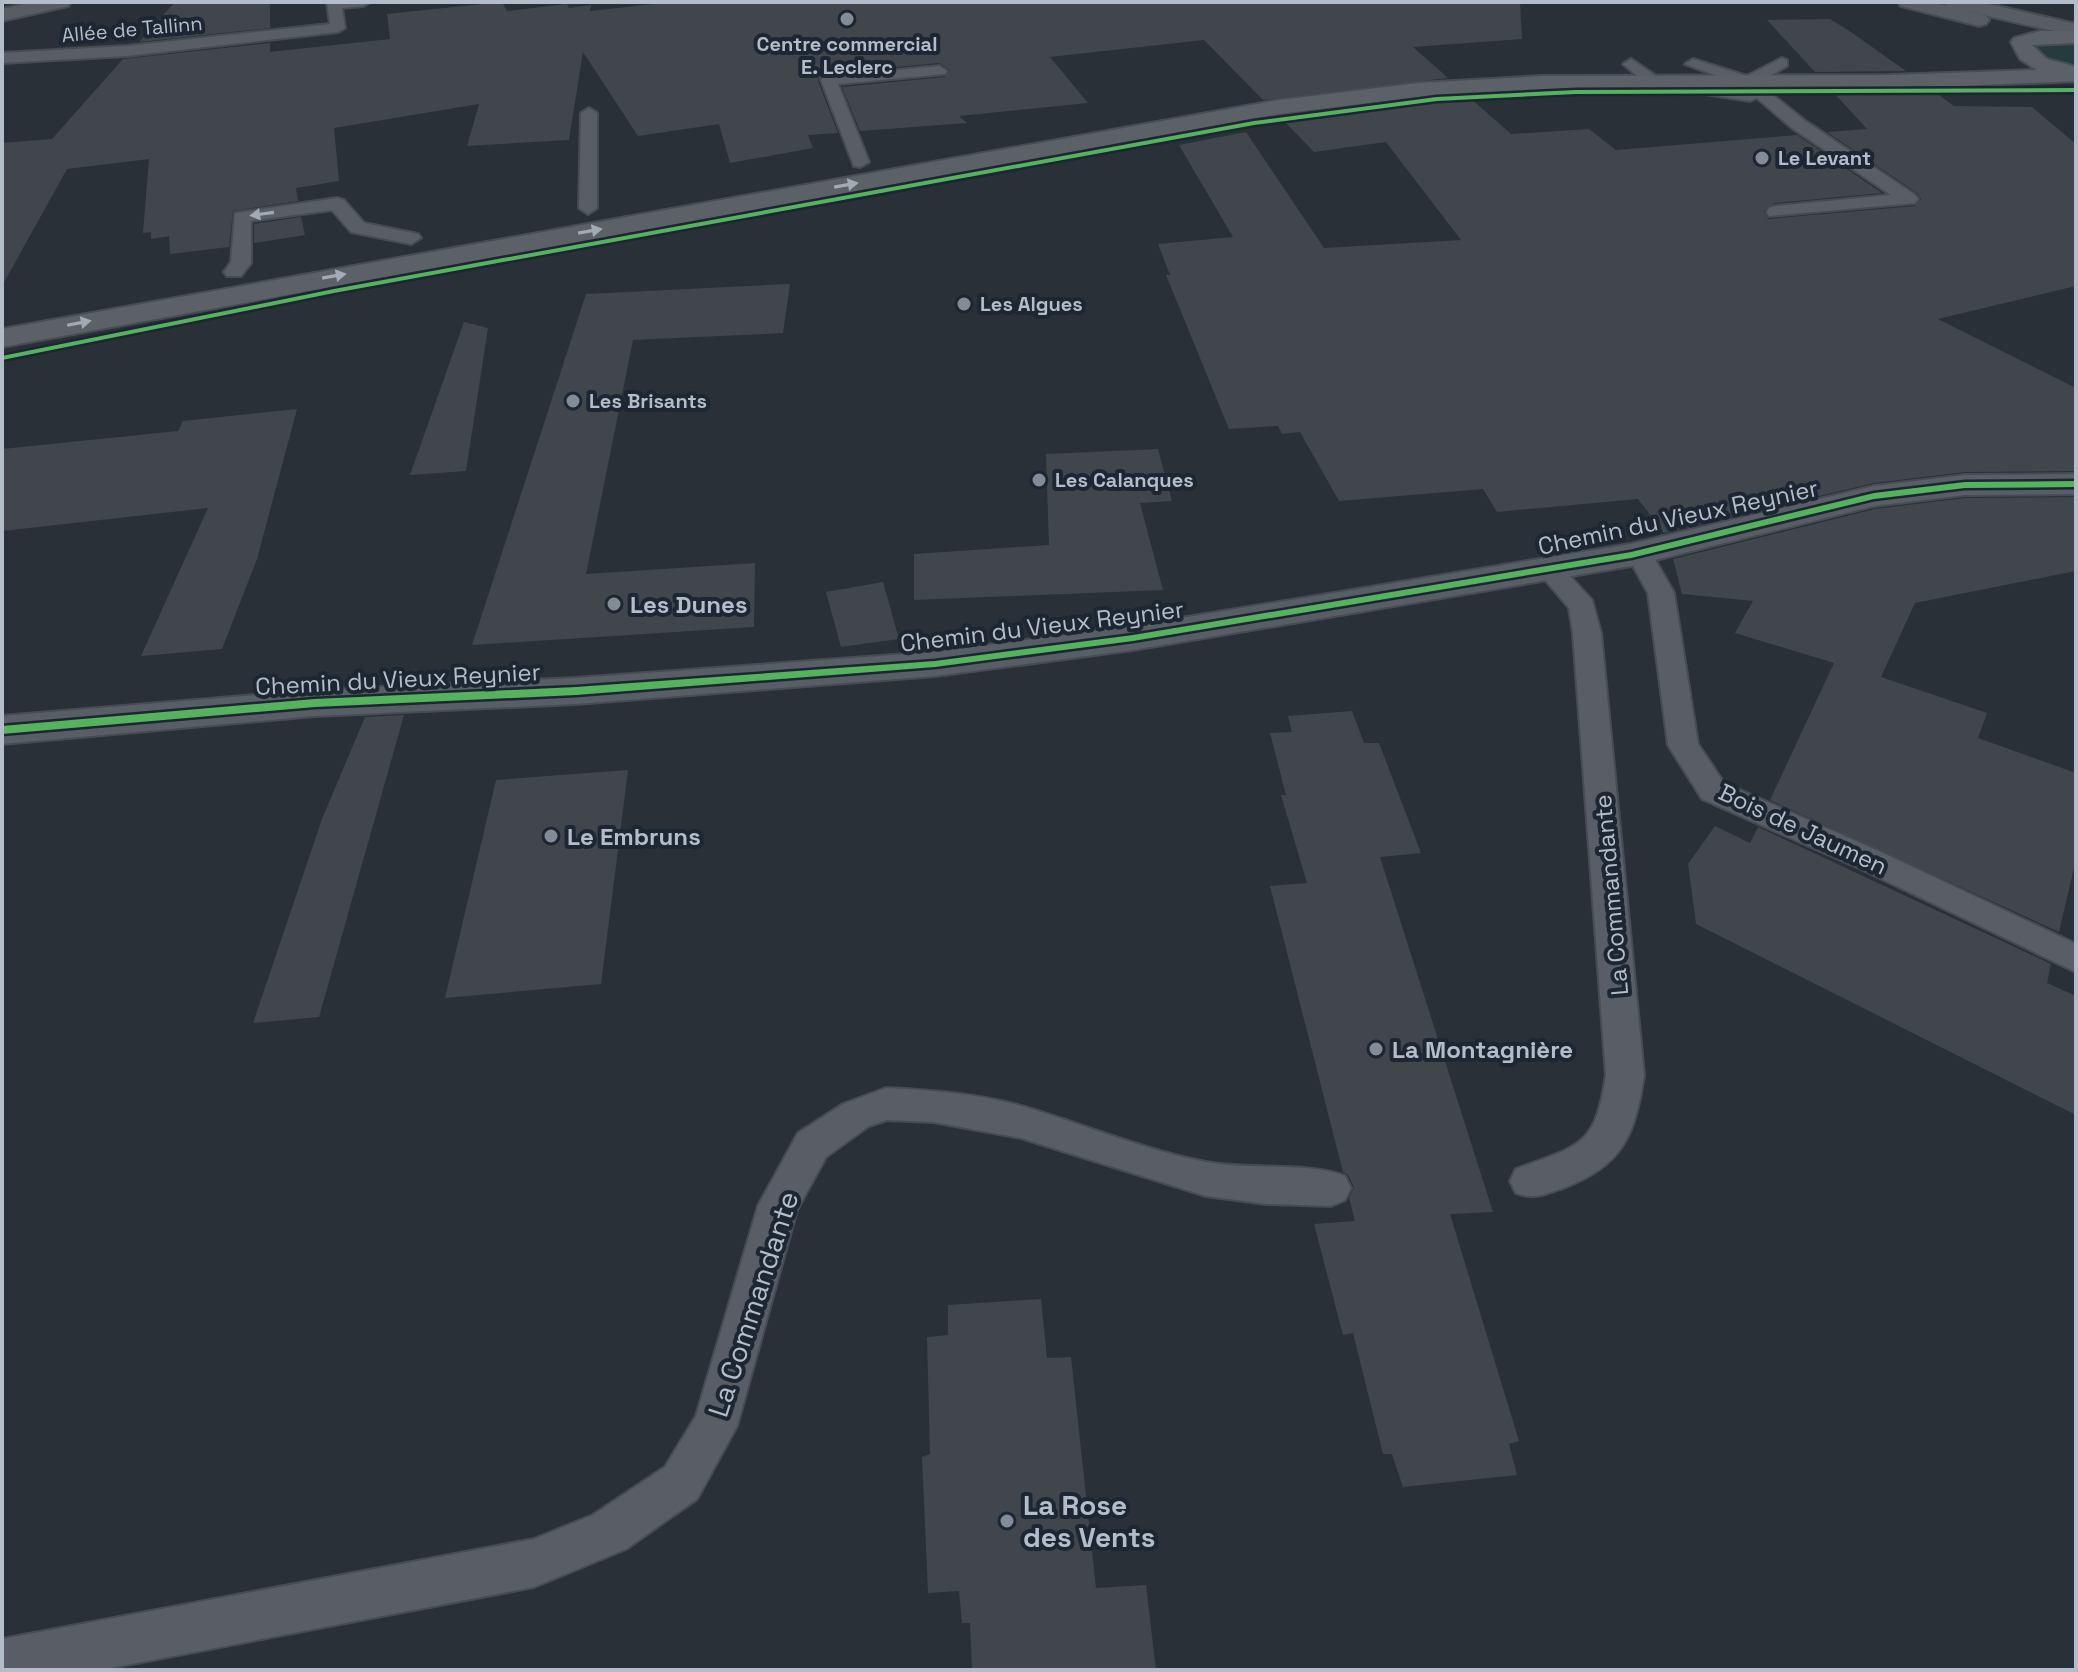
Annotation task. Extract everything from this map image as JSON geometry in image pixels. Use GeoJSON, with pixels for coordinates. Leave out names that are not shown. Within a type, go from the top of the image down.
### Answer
{"type":"FeatureCollection","features":[{"type":"Feature","properties":{"kind":"main road"},"geometry":{"type":"LineString","coordinates":[[2,15],[61,2]]}},
{"type":"Feature","properties":{"kind":"main road"},"geometry":{"type":"LineString","coordinates":[[1908,2],[1997,26],[2047,66],[2076,74]]}},
{"type":"Feature","properties":{"kind":"main road"},"geometry":{"type":"LineString","coordinates":[[1954,2],[2076,30]]}},
{"type":"Feature","properties":{"kind":"main road"},"geometry":{"type":"LineString","coordinates":[[648,197],[1350,78],[1526,65],[1932,64],[1992,60],[2040,37],[2076,37]]}},
{"type":"Feature","properties":{"kind":"main road"},"geometry":{"type":"LineString","coordinates":[[2,338],[1279,107],[1465,86],[1654,82],[1757,90],[2076,74]]}},
{"type":"Feature","properties":{"kind":"main road"},"geometry":{"type":"LineString","coordinates":[[559,213],[619,202]]}},
{"type":"Feature","properties":{"kind":"main road"},"geometry":{"type":"LineString","coordinates":[[352,249],[441,233]]}},
{"type":"Feature","properties":{"kind":"main road"},"geometry":{"type":"LineString","coordinates":[[226,273],[263,266]]}},
{"type":"Feature","properties":{"kind":"main road"},"geometry":{"type":"LineString","coordinates":[[2,315],[156,286]]}},
{"type":"Feature","properties":{"kind":"street","name":"Chemin du Vieux Reynier"},"geometry":{"type":"LineString","coordinates":[[2,730],[315,703],[576,691],[935,664],[1133,638],[1639,553],[1874,496],[1965,485],[2076,484]]}},
{"type":"Feature","properties":{"kind":"lane"},"geometry":{"type":"LineString","coordinates":[[334,4],[363,2]]}},
{"type":"Feature","properties":{"kind":"lane","name":"Allée de Tallinn"},"geometry":{"type":"LineString","coordinates":[[2,58],[127,51],[338,28],[334,4]]}},
{"type":"Feature","properties":{"kind":"lane"},"geometry":{"type":"LineString","coordinates":[[1757,90],[1782,63]]}},
{"type":"Feature","properties":{"kind":"lane"},"geometry":{"type":"LineString","coordinates":[[1631,64],[1654,82]]}},
{"type":"Feature","properties":{"kind":"lane"},"geometry":{"type":"LineString","coordinates":[[1693,64],[1757,90],[1798,124],[1909,199],[1776,212]]}},
{"type":"Feature","properties":{"kind":"lane"},"geometry":{"type":"LineString","coordinates":[[860,162],[829,80],[939,71]]}},
{"type":"Feature","properties":{"kind":"lane"},"geometry":{"type":"LineString","coordinates":[[588,208],[589,113]]}},
{"type":"Feature","properties":{"kind":"lane"},"geometry":{"type":"LineString","coordinates":[[226,273],[241,263],[242,217],[337,204],[358,228],[411,238]]}},
{"type":"Feature","properties":{"kind":"lane","name":"Bois de Jaumen"},"geometry":{"type":"LineString","coordinates":[[1639,553],[1661,593],[1683,745],[1713,791],[1870,860],[2076,959]]}},
{"type":"Feature","properties":{"kind":"lane","name":"La Commandante"},"geometry":{"type":"LineString","coordinates":[[1530,1181],[1563,1172],[1591,1158],[1609,1137],[1621,1114],[1625,1075],[1587,633],[1582,606],[1549,569]]}},
{"type":"Feature","properties":{"kind":"lane","name":"La Commandante"},"geometry":{"type":"LineString","coordinates":[[2,1664],[534,1563],[609,1532],[681,1483],[715,1426],[778,1206],[812,1145],[856,1115],[886,1104],[933,1106],[1021,1122],[1206,1179],[1266,1186],[1331,1188]]}},
{"type":"Feature","properties":{"kind":"green space"},"geometry":{"type":"Polygon","coordinates":[[[2076,37],[2076,73],[2047,66],[2021,42],[2076,37]]]}},
{"type":"Feature","properties":{"kind":"building"},"geometry":{"type":"Polygon","coordinates":[[[175,2],[270,2],[270,28],[139,42],[175,2]]]}},
{"type":"Feature","properties":{"kind":"building"},"geometry":{"type":"Polygon","coordinates":[[[502,2],[507,11],[567,4],[569,8],[591,5],[590,11],[671,2],[1520,2],[1522,39],[1413,47],[1448,78],[1263,100],[1204,40],[1050,57],[1088,103],[959,116],[967,123],[860,131],[842,87],[945,77],[950,70],[939,63],[823,74],[818,81],[838,133],[808,135],[813,148],[730,163],[719,124],[638,136],[583,52],[569,140],[467,146],[479,104],[334,128],[339,181],[296,188],[298,201],[233,211],[229,247],[170,254],[169,236],[151,239],[151,232],[143,233],[149,159],[67,169],[2,286],[2,143],[52,139],[123,59],[270,43],[270,52],[390,39],[387,14],[502,2]]]}},
{"type":"Feature","properties":{"kind":"building"},"geometry":{"type":"Polygon","coordinates":[[[1830,19],[1906,71],[1815,72],[1767,20],[1830,19]]]}},
{"type":"Feature","properties":{"kind":"building"},"geometry":{"type":"Polygon","coordinates":[[[1932,90],[1954,106],[2032,107],[2076,144],[2076,286],[1938,319],[2076,388],[2076,471],[1965,472],[1874,483],[1664,533],[1638,499],[1497,512],[1483,489],[1339,501],[1300,432],[1282,434],[1278,426],[1229,429],[1166,275],[1170,275],[1158,244],[1233,237],[1179,145],[1246,132],[1324,248],[1461,240],[1386,142],[1314,152],[1280,117],[1469,97],[1511,134],[1589,129],[1616,150],[1797,135],[1882,193],[1775,203],[1764,211],[1768,219],[1915,206],[1921,199],[1917,193],[1827,132],[1867,129],[1833,92],[1932,90]]]}},
{"type":"Feature","properties":{"kind":"building"},"geometry":{"type":"Polygon","coordinates":[[[301,217],[305,235],[254,243],[254,224],[301,217]]]}},
{"type":"Feature","properties":{"kind":"building"},"geometry":{"type":"Polygon","coordinates":[[[790,284],[783,333],[633,340],[586,574],[755,563],[754,627],[472,645],[586,294],[790,284]]]}},
{"type":"Feature","properties":{"kind":"building"},"geometry":{"type":"Polygon","coordinates":[[[464,322],[488,328],[466,471],[410,475],[464,322]]]}},
{"type":"Feature","properties":{"kind":"building"},"geometry":{"type":"Polygon","coordinates":[[[297,409],[257,559],[222,649],[141,656],[208,508],[2,531],[2,449],[178,431],[183,421],[297,409]]]}},
{"type":"Feature","properties":{"kind":"building"},"geometry":{"type":"Polygon","coordinates":[[[1158,449],[1172,501],[1140,503],[1163,590],[914,600],[914,554],[1049,545],[1046,454],[1158,449]]]}},
{"type":"Feature","properties":{"kind":"building"},"geometry":{"type":"Polygon","coordinates":[[[2076,497],[2076,571],[1915,603],[1881,677],[1987,713],[1978,738],[2076,773],[2076,859],[2059,932],[1770,800],[1834,663],[1735,633],[1753,601],[1682,594],[1673,559],[1875,509],[1965,498],[2076,497]]]}},
{"type":"Feature","properties":{"kind":"building"},"geometry":{"type":"Polygon","coordinates":[[[883,582],[899,639],[841,647],[826,592],[883,582]]]}},
{"type":"Feature","properties":{"kind":"building","name":"La Montagnière"},"geometry":{"type":"Polygon","coordinates":[[[1352,711],[1364,743],[1379,743],[1421,853],[1380,857],[1493,1212],[1450,1214],[1519,1441],[1509,1444],[1517,1475],[1403,1487],[1392,1454],[1383,1454],[1353,1333],[1343,1335],[1314,1224],[1355,1221],[1349,1198],[1354,1187],[1343,1172],[1270,886],[1307,883],[1281,795],[1286,795],[1270,733],[1292,732],[1288,716],[1352,711]]]}},
{"type":"Feature","properties":{"kind":"building"},"geometry":{"type":"Polygon","coordinates":[[[404,715],[319,1017],[253,1023],[322,819],[365,717],[404,715]]]}},
{"type":"Feature","properties":{"kind":"building","name":"Le Embruns"},"geometry":{"type":"Polygon","coordinates":[[[628,770],[601,984],[445,998],[496,780],[628,770]]]}},
{"type":"Feature","properties":{"kind":"building"},"geometry":{"type":"Polygon","coordinates":[[[1715,826],[1750,843],[1758,827],[2051,964],[2047,983],[2076,996],[2076,1115],[1696,924],[1688,864],[1715,826]]]}},
{"type":"Feature","properties":{"kind":"building","name":"La Rose des Vents"},"geometry":{"type":"Polygon","coordinates":[[[1041,1299],[1047,1358],[1071,1357],[1096,1588],[1146,1585],[1156,1670],[972,1670],[970,1623],[962,1623],[959,1591],[928,1593],[922,1457],[930,1454],[927,1337],[948,1335],[948,1305],[1041,1299]]]}},
{"type":"Feature","properties":{"kind":"cycle path"},"geometry":{"type":"LineString","coordinates":[[2,358],[334,291],[1254,123],[1437,99],[1576,92],[2076,90]]}},
{"type":"Feature","properties":{"kind":"cycle path"},"geometry":{"type":"LineString","coordinates":[[2,730],[315,703],[576,691],[935,664],[1133,638],[1631,555],[1874,496],[1965,485],[2076,484]]}},
{"type":"Feature","properties":{"kind":"place","name":"Centre commercial E. Leclerc"},"geometry":{"type":"Point","coordinates":[847,19]}},
{"type":"Feature","properties":{"kind":"place","name":"Le Levant"},"geometry":{"type":"Point","coordinates":[1762,158]}},
{"type":"Feature","properties":{"kind":"place","name":"Les Algues"},"geometry":{"type":"Point","coordinates":[964,304]}},
{"type":"Feature","properties":{"kind":"place","name":"Les Brisants"},"geometry":{"type":"Point","coordinates":[573,401]}},
{"type":"Feature","properties":{"kind":"place","name":"Les Calanques"},"geometry":{"type":"Point","coordinates":[1039,480]}},
{"type":"Feature","properties":{"kind":"place","name":"Les Dunes"},"geometry":{"type":"Point","coordinates":[614,604]}},
{"type":"Feature","properties":{"kind":"place","name":"Le Embruns"},"geometry":{"type":"Point","coordinates":[551,836]}},
{"type":"Feature","properties":{"kind":"place","name":"La Montagnière"},"geometry":{"type":"Point","coordinates":[1376,1049]}},
{"type":"Feature","properties":{"kind":"place","name":"La Rose des Vents"},"geometry":{"type":"Point","coordinates":[1007,1521]}}]}
